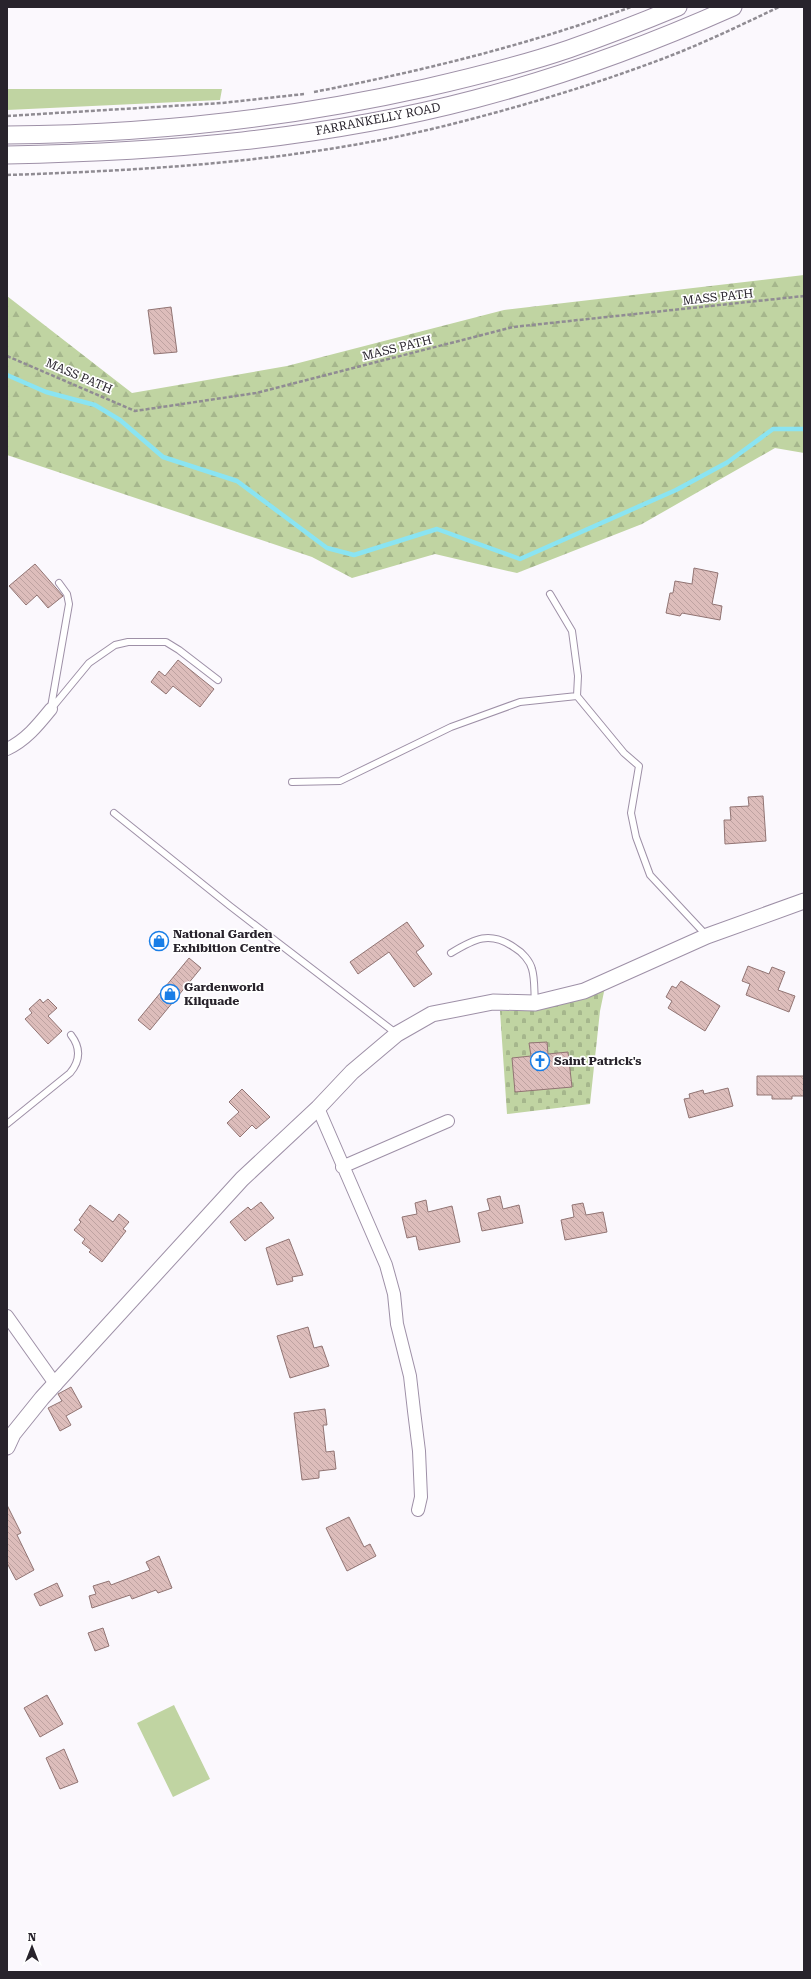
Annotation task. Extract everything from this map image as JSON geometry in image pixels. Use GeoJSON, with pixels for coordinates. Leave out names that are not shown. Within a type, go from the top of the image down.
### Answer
{"type":"FeatureCollection","features":[{"type":"Feature","properties":{"kind":"main road","name":"FARRANKELLY ROAD"},"geometry":{"type":"LineString","coordinates":[[7,135],[91,132],[217,123],[268,118],[371,100],[469,78],[568,50],[678,7]]}},
{"type":"Feature","properties":{"kind":"main road","name":"FARRANKELLY ROAD"},"geometry":{"type":"LineString","coordinates":[[7,155],[212,144],[288,135],[365,123],[475,99],[587,65],[676,32],[733,7]]}},
{"type":"Feature","properties":{"kind":"street"},"geometry":{"type":"LineString","coordinates":[[7,749],[18,744],[30,734],[51,709]]}},
{"type":"Feature","properties":{"kind":"street"},"geometry":{"type":"LineString","coordinates":[[7,1447],[13,1434],[242,1178],[318,1108],[352,1072],[397,1034],[432,1014],[493,1002],[535,1003],[584,992],[707,936],[804,901]]}},
{"type":"Feature","properties":{"kind":"street"},"geometry":{"type":"LineString","coordinates":[[318,1108],[342,1167],[386,1265],[394,1294],[397,1324],[410,1376],[419,1451],[421,1497],[418,1510]]}},
{"type":"Feature","properties":{"kind":"street"},"geometry":{"type":"LineString","coordinates":[[342,1167],[448,1121]]}},
{"type":"Feature","properties":{"kind":"street"},"geometry":{"type":"LineString","coordinates":[[7,1316],[56,1385]]}},
{"type":"Feature","properties":{"kind":"lane"},"geometry":{"type":"LineString","coordinates":[[51,709],[68,604],[67,594],[59,583]]}},
{"type":"Feature","properties":{"kind":"lane"},"geometry":{"type":"LineString","coordinates":[[550,594],[572,631],[578,676],[577,696],[624,752],[639,766],[631,814],[636,837],[650,875],[707,936]]}},
{"type":"Feature","properties":{"kind":"lane"},"geometry":{"type":"LineString","coordinates":[[51,709],[88,663],[115,645],[128,642],[166,642],[179,650],[218,680]]}},
{"type":"Feature","properties":{"kind":"lane"},"geometry":{"type":"LineString","coordinates":[[292,782],[340,781],[451,727],[520,702],[577,696]]}},
{"type":"Feature","properties":{"kind":"lane"},"geometry":{"type":"LineString","coordinates":[[114,813],[230,906],[397,1034]]}},
{"type":"Feature","properties":{"kind":"lane"},"geometry":{"type":"LineString","coordinates":[[451,953],[473,940],[491,937],[505,940],[521,952],[532,968],[535,1003]]}},
{"type":"Feature","properties":{"kind":"lane"},"geometry":{"type":"LineString","coordinates":[[7,1124],[70,1073],[77,1065],[78,1046],[70,1035]]}},
{"type":"Feature","properties":{"kind":"path"},"geometry":{"type":"LineString","coordinates":[[7,116],[222,103],[310,93],[386,78],[512,47],[588,23],[631,7]]}},
{"type":"Feature","properties":{"kind":"path","name":"MASS PATH"},"geometry":{"type":"LineString","coordinates":[[7,356],[135,411],[256,393],[513,328],[804,296]]}},
{"type":"Feature","properties":{"kind":"green space"},"geometry":{"type":"Polygon","coordinates":[[[7,89],[222,89],[220,100],[7,110],[7,89]]]}},
{"type":"Feature","properties":{"kind":"green space"},"geometry":{"type":"Polygon","coordinates":[[[804,275],[804,453],[775,448],[642,524],[517,573],[435,554],[352,578],[312,557],[7,455],[7,296],[132,393],[287,366],[504,310],[804,275]]]}},
{"type":"Feature","properties":{"kind":"green space"},"geometry":{"type":"Polygon","coordinates":[[[605,987],[600,1011],[590,1104],[507,1114],[500,1011],[535,1010],[605,987]]]}},
{"type":"Feature","properties":{"kind":"green space"},"geometry":{"type":"Polygon","coordinates":[[[174,1705],[210,1779],[173,1797],[137,1723],[174,1705]]]}},
{"type":"Feature","properties":{"kind":"building"},"geometry":{"type":"Polygon","coordinates":[[[171,307],[177,352],[154,354],[148,310],[171,307]]]}},
{"type":"Feature","properties":{"kind":"building"},"geometry":{"type":"Polygon","coordinates":[[[35,564],[63,596],[48,608],[37,595],[26,605],[9,586],[35,564]]]}},
{"type":"Feature","properties":{"kind":"building"},"geometry":{"type":"Polygon","coordinates":[[[694,568],[718,573],[712,604],[722,606],[720,620],[682,613],[680,616],[666,613],[670,593],[673,593],[675,581],[692,584],[694,568]]]}},
{"type":"Feature","properties":{"kind":"building"},"geometry":{"type":"Polygon","coordinates":[[[178,660],[214,689],[200,707],[173,686],[166,694],[151,682],[159,671],[165,676],[178,660]]]}},
{"type":"Feature","properties":{"kind":"building"},"geometry":{"type":"Polygon","coordinates":[[[763,796],[766,841],[725,844],[724,820],[731,820],[730,807],[749,806],[748,797],[763,796]]]}},
{"type":"Feature","properties":{"kind":"building"},"geometry":{"type":"Polygon","coordinates":[[[407,922],[424,946],[416,952],[432,974],[414,987],[389,952],[358,974],[350,962],[407,922]]]}},
{"type":"Feature","properties":{"kind":"building","name":"Gardenworld Kilquade"},"geometry":{"type":"Polygon","coordinates":[[[189,958],[201,968],[150,1030],[138,1020],[189,958]]]}},
{"type":"Feature","properties":{"kind":"building"},"geometry":{"type":"Polygon","coordinates":[[[748,966],[769,974],[772,967],[785,972],[778,990],[795,996],[789,1012],[746,995],[750,984],[742,981],[748,966]]]}},
{"type":"Feature","properties":{"kind":"building"},"geometry":{"type":"Polygon","coordinates":[[[681,981],[720,1006],[705,1031],[668,1008],[672,1001],[666,997],[672,986],[676,988],[681,981]]]}},
{"type":"Feature","properties":{"kind":"building"},"geometry":{"type":"Polygon","coordinates":[[[40,999],[43,1003],[48,999],[57,1008],[48,1016],[62,1031],[48,1044],[25,1019],[32,1013],[29,1009],[40,999]]]}},
{"type":"Feature","properties":{"kind":"building","name":"Saint Patrick's"},"geometry":{"type":"Polygon","coordinates":[[[547,1042],[548,1054],[568,1052],[572,1087],[515,1092],[512,1058],[531,1056],[529,1043],[547,1042]]]}},
{"type":"Feature","properties":{"kind":"building"},"geometry":{"type":"Polygon","coordinates":[[[757,1076],[804,1076],[804,1096],[792,1096],[792,1099],[772,1099],[772,1095],[757,1095],[757,1076]]]}},
{"type":"Feature","properties":{"kind":"building"},"geometry":{"type":"Polygon","coordinates":[[[728,1088],[733,1106],[689,1118],[684,1099],[690,1098],[689,1094],[703,1090],[704,1094],[728,1088]]]}},
{"type":"Feature","properties":{"kind":"building"},"geometry":{"type":"Polygon","coordinates":[[[242,1089],[270,1117],[256,1129],[252,1125],[240,1137],[227,1123],[239,1112],[229,1102],[242,1089]]]}},
{"type":"Feature","properties":{"kind":"building"},"geometry":{"type":"Polygon","coordinates":[[[500,1196],[503,1209],[519,1205],[523,1223],[482,1231],[478,1213],[490,1210],[487,1199],[500,1196]]]}},
{"type":"Feature","properties":{"kind":"building"},"geometry":{"type":"Polygon","coordinates":[[[426,1200],[428,1212],[452,1206],[460,1242],[419,1250],[416,1236],[407,1238],[402,1217],[417,1214],[415,1203],[426,1200]]]}},
{"type":"Feature","properties":{"kind":"building"},"geometry":{"type":"Polygon","coordinates":[[[261,1202],[274,1218],[245,1241],[230,1222],[248,1207],[251,1210],[261,1202]]]}},
{"type":"Feature","properties":{"kind":"building"},"geometry":{"type":"Polygon","coordinates":[[[583,1203],[586,1215],[603,1212],[607,1232],[565,1240],[561,1220],[574,1217],[572,1205],[583,1203]]]}},
{"type":"Feature","properties":{"kind":"building"},"geometry":{"type":"Polygon","coordinates":[[[90,1205],[113,1222],[119,1214],[129,1222],[123,1229],[126,1231],[102,1262],[89,1252],[91,1250],[82,1243],[85,1239],[74,1230],[81,1222],[79,1220],[90,1205]]]}},
{"type":"Feature","properties":{"kind":"building"},"geometry":{"type":"Polygon","coordinates":[[[289,1239],[303,1275],[292,1277],[293,1281],[277,1285],[266,1248],[289,1239]]]}},
{"type":"Feature","properties":{"kind":"building"},"geometry":{"type":"Polygon","coordinates":[[[308,1327],[314,1348],[322,1346],[329,1366],[290,1378],[277,1336],[308,1327]]]}},
{"type":"Feature","properties":{"kind":"building"},"geometry":{"type":"Polygon","coordinates":[[[71,1387],[82,1407],[66,1416],[71,1425],[60,1431],[48,1408],[62,1401],[58,1394],[71,1387]]]}},
{"type":"Feature","properties":{"kind":"building"},"geometry":{"type":"Polygon","coordinates":[[[325,1409],[327,1425],[323,1425],[326,1452],[334,1451],[336,1469],[319,1471],[319,1478],[302,1480],[294,1413],[325,1409]]]}},
{"type":"Feature","properties":{"kind":"building"},"geometry":{"type":"Polygon","coordinates":[[[7,1505],[21,1533],[17,1535],[34,1570],[16,1580],[7,1563],[7,1505]]]}},
{"type":"Feature","properties":{"kind":"building"},"geometry":{"type":"Polygon","coordinates":[[[349,1517],[364,1547],[370,1544],[376,1556],[347,1571],[326,1528],[349,1517]]]}},
{"type":"Feature","properties":{"kind":"building"},"geometry":{"type":"Polygon","coordinates":[[[159,1556],[172,1588],[158,1593],[156,1590],[132,1599],[130,1595],[92,1608],[89,1596],[96,1594],[93,1586],[109,1581],[111,1585],[150,1570],[146,1562],[159,1556]]]}},
{"type":"Feature","properties":{"kind":"building"},"geometry":{"type":"Polygon","coordinates":[[[57,1583],[63,1596],[40,1606],[34,1594],[57,1583]]]}},
{"type":"Feature","properties":{"kind":"building"},"geometry":{"type":"Polygon","coordinates":[[[103,1628],[109,1646],[95,1651],[88,1633],[103,1628]]]}},
{"type":"Feature","properties":{"kind":"building"},"geometry":{"type":"Polygon","coordinates":[[[47,1695],[63,1724],[40,1737],[24,1708],[47,1695]]]}},
{"type":"Feature","properties":{"kind":"building"},"geometry":{"type":"Polygon","coordinates":[[[64,1749],[78,1782],[60,1789],[46,1758],[64,1749]]]}},
{"type":"Feature","properties":{"kind":"waterway"},"geometry":{"type":"LineString","coordinates":[[7,375],[46,392],[95,405],[120,420],[163,457],[237,481],[327,548],[354,555],[437,529],[520,559],[676,490],[728,462],[773,429],[804,429]]}},
{"type":"Feature","properties":{"kind":"place","name":"National Garden Exhibition Centre"},"geometry":{"type":"Point","coordinates":[159,941]}},
{"type":"Feature","properties":{"kind":"place","name":"Gardenworld Kilquade"},"geometry":{"type":"Point","coordinates":[170,994]}},
{"type":"Feature","properties":{"kind":"place","name":"Saint Patrick's"},"geometry":{"type":"Point","coordinates":[540,1061]}}]}
